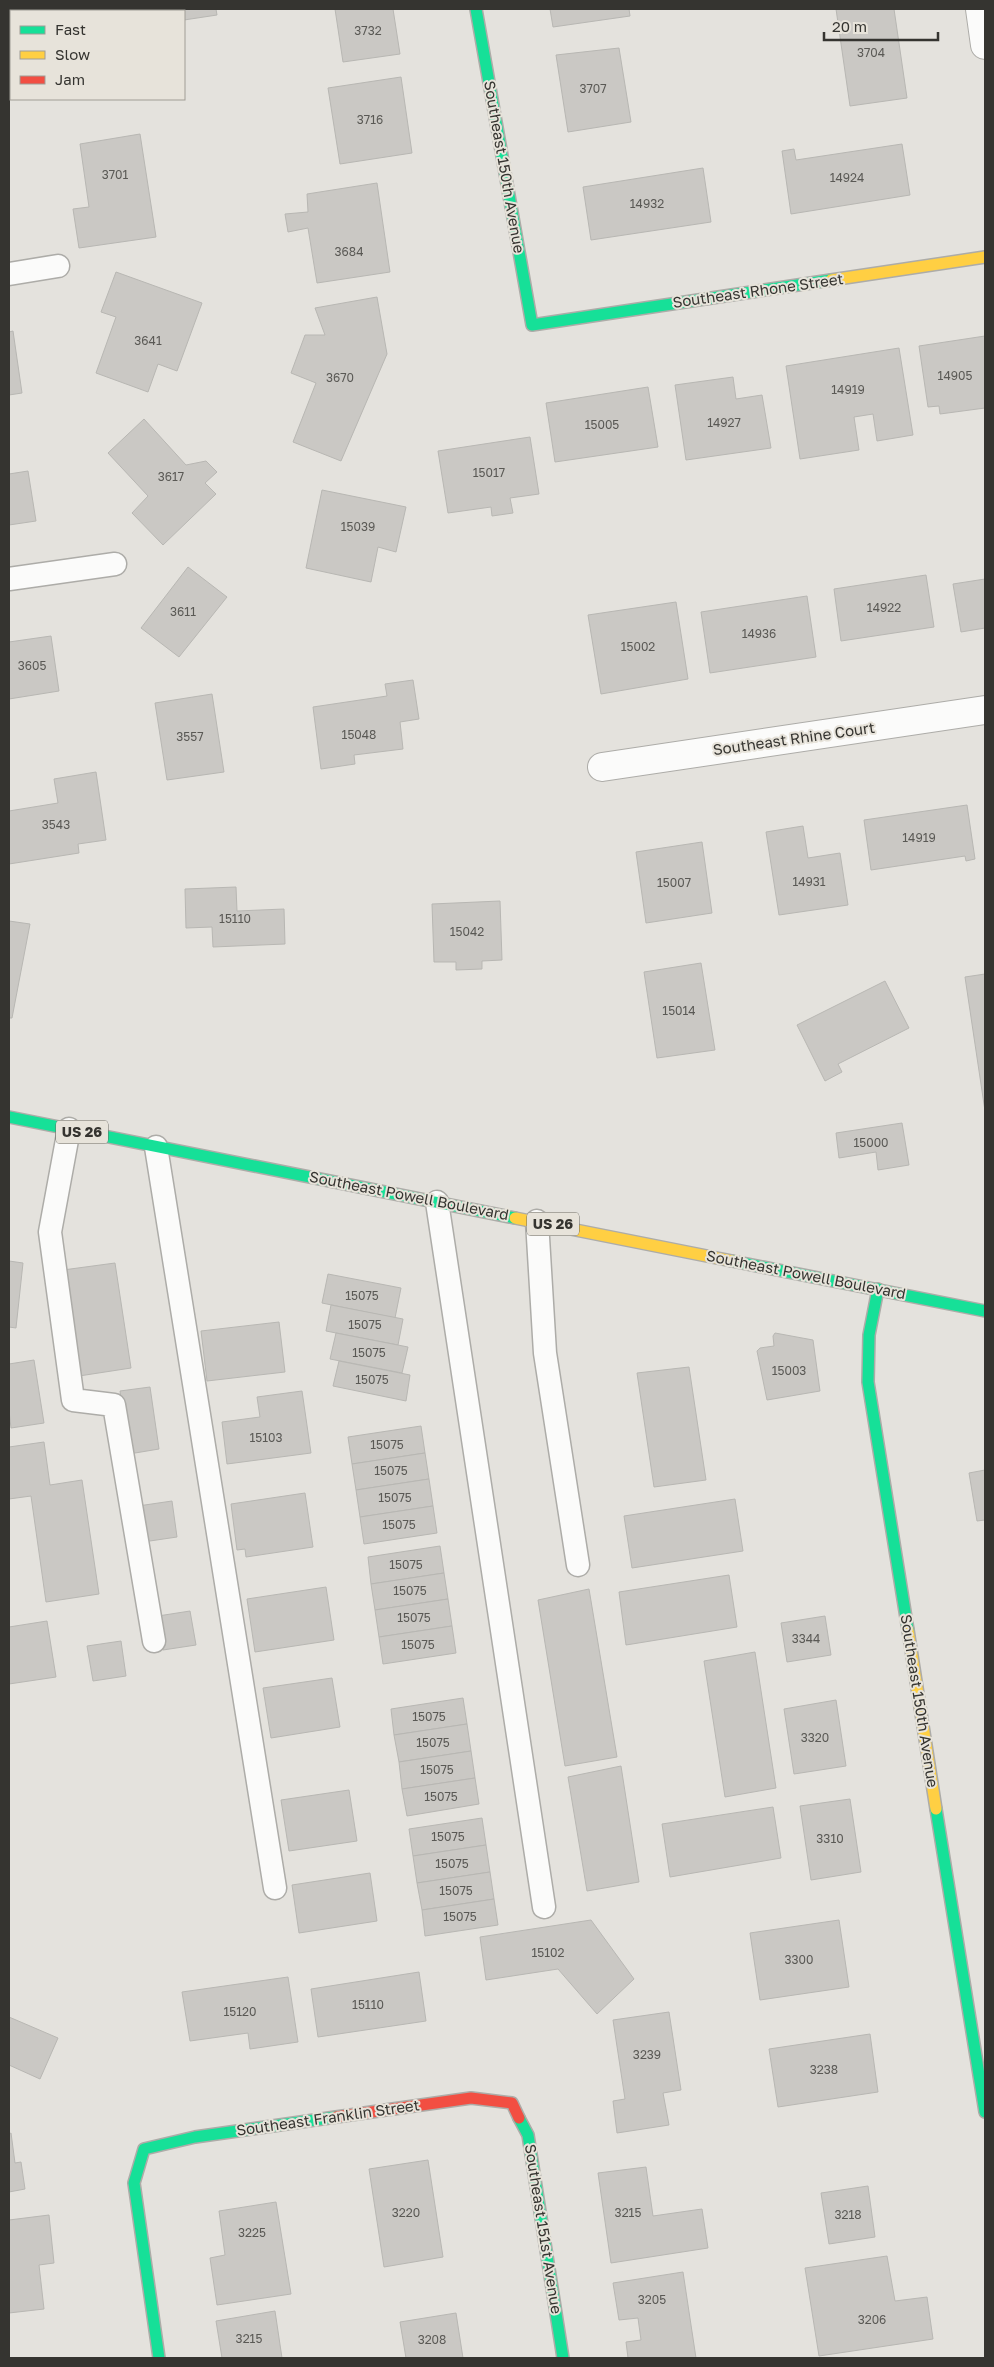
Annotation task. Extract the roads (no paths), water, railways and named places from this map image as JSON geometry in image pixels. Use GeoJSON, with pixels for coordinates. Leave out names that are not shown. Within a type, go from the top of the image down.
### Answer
{"type":"FeatureCollection","features":[{"type":"Feature","properties":{"kind":"street","name":"Southeast 150th Avenue"},"geometry":{"type":"LineString","coordinates":[[476,9],[532,325]]}},
{"type":"Feature","properties":{"kind":"street"},"geometry":{"type":"LineString","coordinates":[[980,9],[985,46]]}},
{"type":"Feature","properties":{"kind":"street","name":"Southeast Rhone Street"},"geometry":{"type":"LineString","coordinates":[[532,325],[985,257]]}},
{"type":"Feature","properties":{"kind":"street","name":"Southeast Rhine Court"},"geometry":{"type":"LineString","coordinates":[[602,767],[985,710]]}},
{"type":"Feature","properties":{"kind":"street","name":"Southeast Powell Boulevard"},"geometry":{"type":"LineString","coordinates":[[9,1117],[985,1311]]}},
{"type":"Feature","properties":{"kind":"street","name":"Southeast 150th Avenue"},"geometry":{"type":"LineString","coordinates":[[878,1289],[869,1335],[868,1382],[985,2112]]}},
{"type":"Feature","properties":{"kind":"street","name":"Southeast Franklin Street"},"geometry":{"type":"LineString","coordinates":[[159,2358],[134,2182],[144,2148],[195,2137],[471,2098],[512,2103]]}},
{"type":"Feature","properties":{"kind":"street","name":"Southeast 151st Avenue"},"geometry":{"type":"LineString","coordinates":[[512,2103],[528,2135],[563,2358]]}},
{"type":"Feature","properties":{"kind":"lane"},"geometry":{"type":"LineString","coordinates":[[9,274],[58,266]]}},
{"type":"Feature","properties":{"kind":"lane"},"geometry":{"type":"LineString","coordinates":[[9,579],[115,564]]}},
{"type":"Feature","properties":{"kind":"lane"},"geometry":{"type":"LineString","coordinates":[[69,1129],[50,1232],[73,1400],[114,1405],[154,1641]]}},
{"type":"Feature","properties":{"kind":"lane"},"geometry":{"type":"LineString","coordinates":[[156,1147],[275,1888]]}},
{"type":"Feature","properties":{"kind":"lane"},"geometry":{"type":"LineString","coordinates":[[437,1202],[544,1907]]}},
{"type":"Feature","properties":{"kind":"lane"},"geometry":{"type":"LineString","coordinates":[[536,1221],[544,1353],[578,1565]]}}]}
